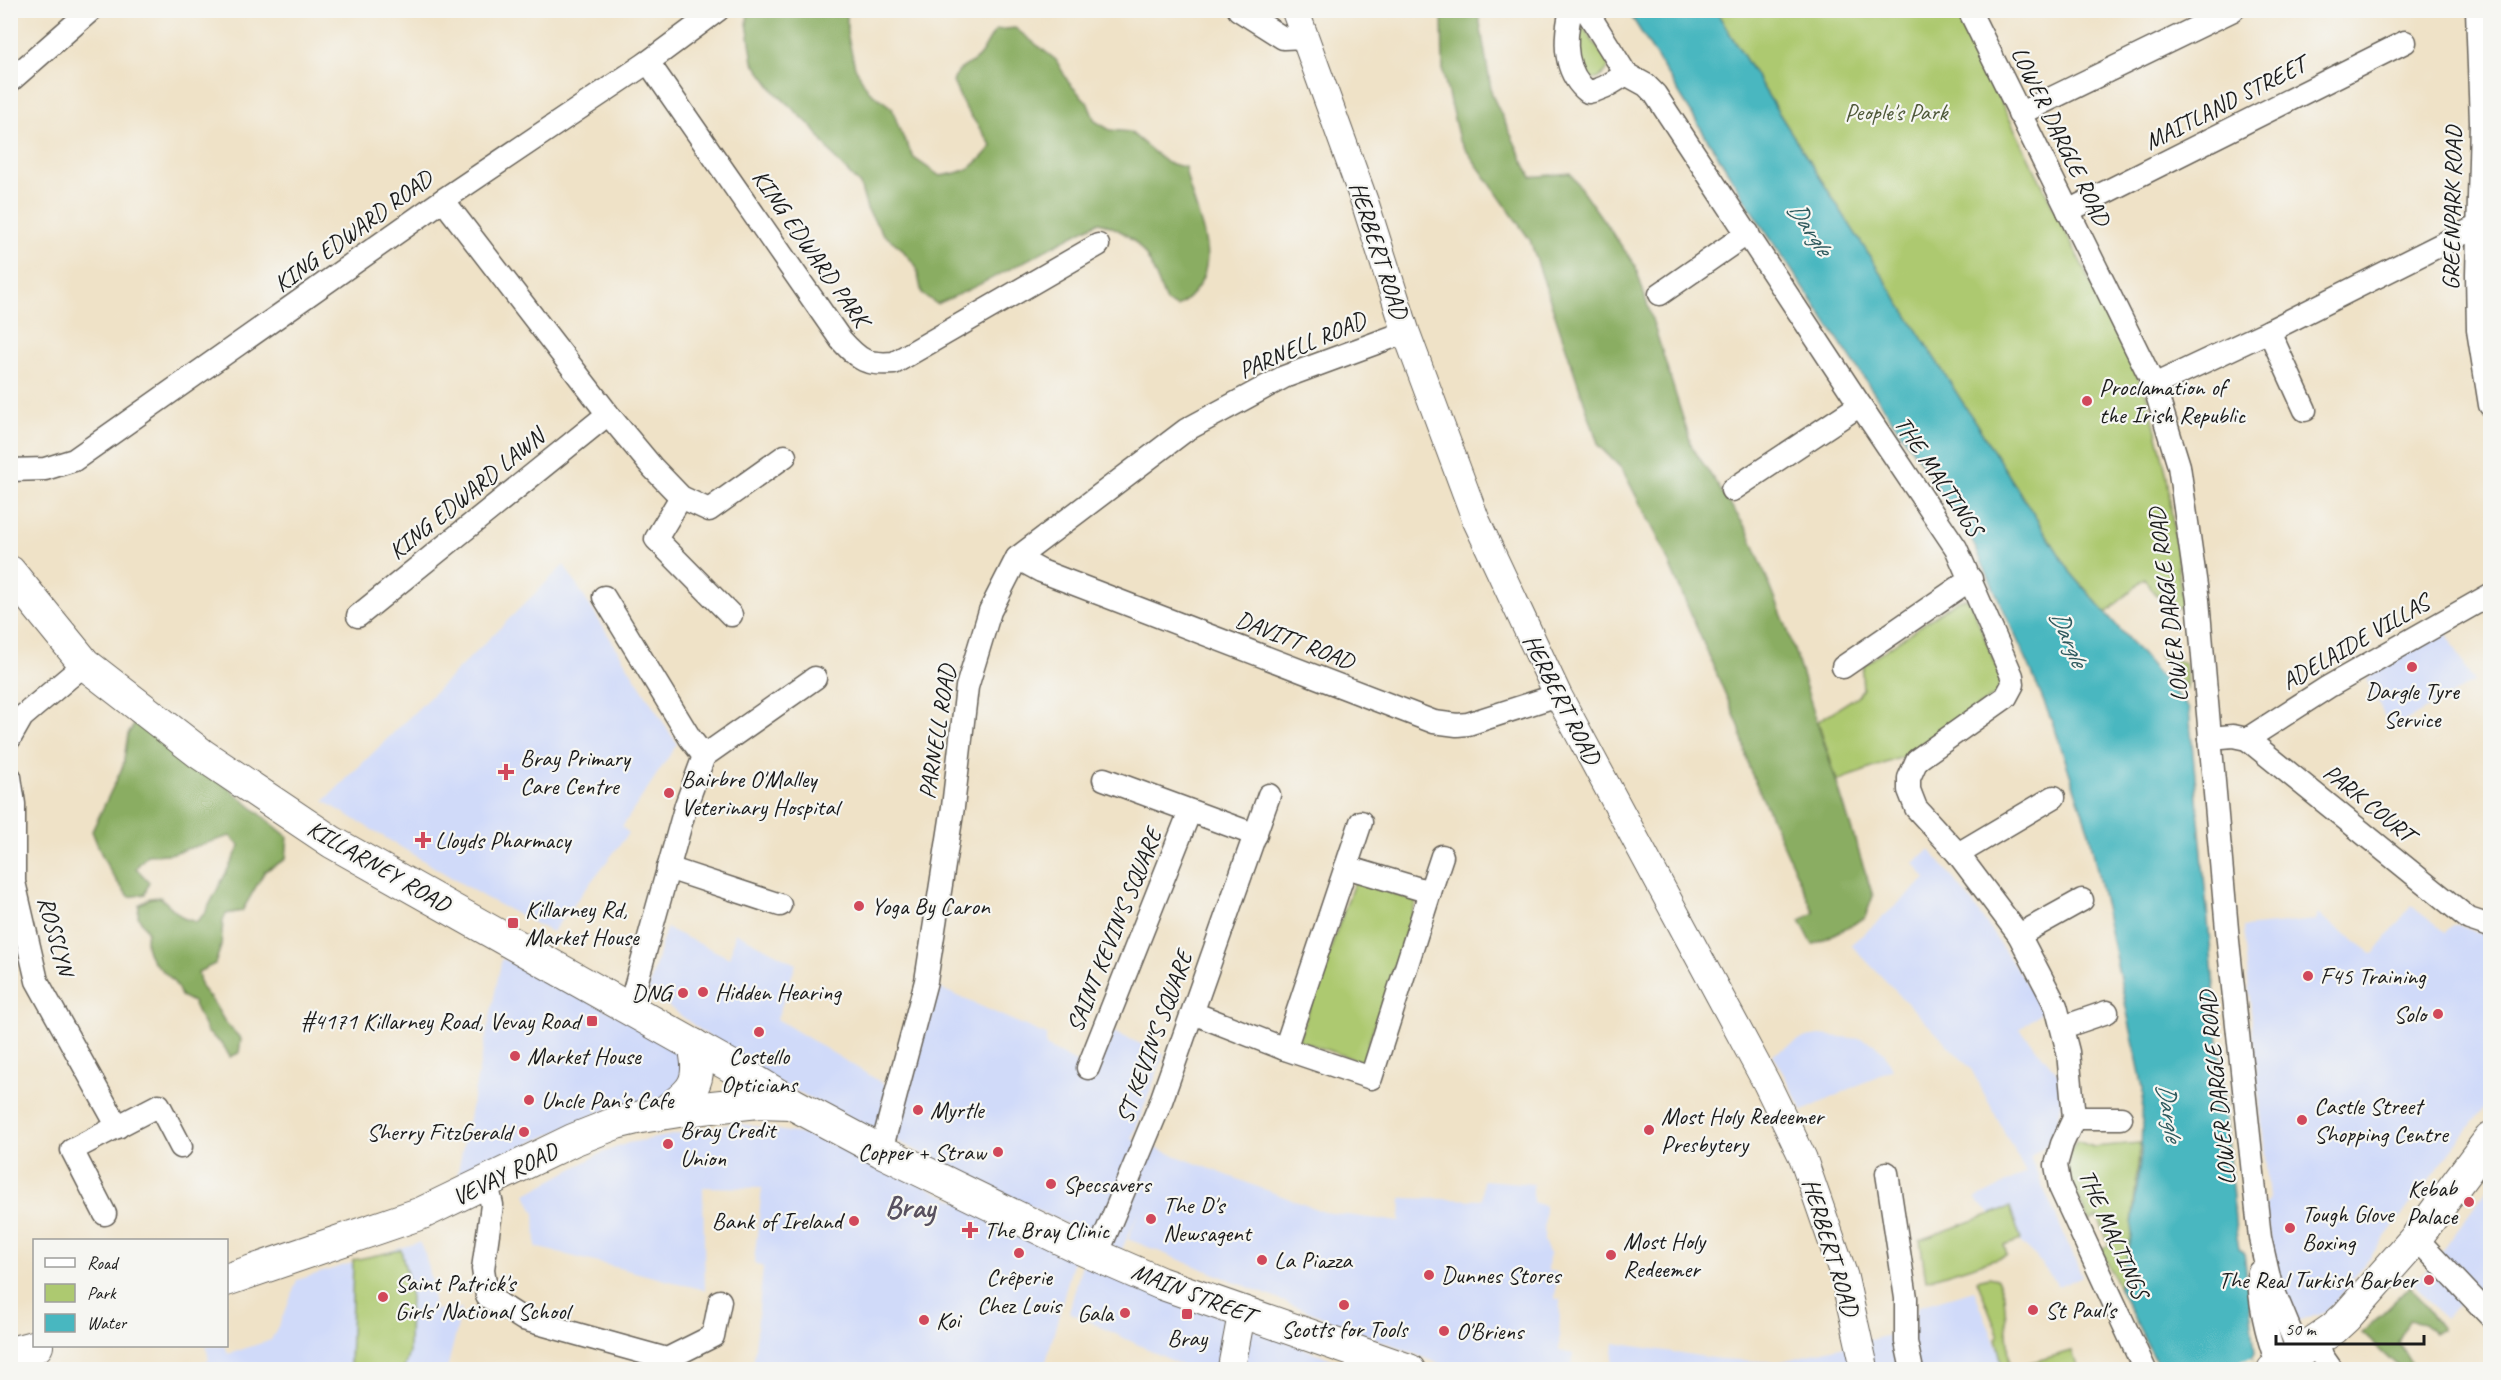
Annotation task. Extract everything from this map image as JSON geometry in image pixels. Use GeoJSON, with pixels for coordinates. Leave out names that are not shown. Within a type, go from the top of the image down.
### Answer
{"type":"FeatureCollection","features":[{"type":"Feature","properties":{"kind":"main road","name":"KILLARNEY ROAD"},"geometry":{"type":"LineString","coordinates":[[10,572],[85,664],[201,754],[332,842],[694,1045],[791,1103]]}},
{"type":"Feature","properties":{"kind":"main road"},"geometry":{"type":"LineString","coordinates":[[663,1113],[681,1101],[694,1087],[697,1069],[694,1045]]}},
{"type":"Feature","properties":{"kind":"main road","name":"VEVAY ROAD"},"geometry":{"type":"LineString","coordinates":[[228,1279],[414,1217],[487,1184],[573,1140],[616,1123],[663,1113],[758,1102],[791,1103]]}},
{"type":"Feature","properties":{"kind":"main road","name":"MAIN STREET"},"geometry":{"type":"LineString","coordinates":[[791,1103],[881,1151],[1160,1283],[1409,1370]]}},
{"type":"Feature","properties":{"kind":"main road"},"geometry":{"type":"LineString","coordinates":[[2287,1360],[2346,1317],[2416,1238],[2490,1139]]}},
{"type":"Feature","properties":{"kind":"street"},"geometry":{"type":"LineString","coordinates":[[10,81],[91,10]]}},
{"type":"Feature","properties":{"kind":"street","name":"KING EDWARD ROAD"},"geometry":{"type":"LineString","coordinates":[[10,470],[45,468],[74,460],[443,200],[648,62],[718,10]]}},
{"type":"Feature","properties":{"kind":"street"},"geometry":{"type":"LineString","coordinates":[[1239,10],[1283,38],[1306,36]]}},
{"type":"Feature","properties":{"kind":"street","name":"HERBERT ROAD"},"geometry":{"type":"LineString","coordinates":[[1296,10],[1366,206],[1406,332],[1476,520],[1558,695],[1766,1082],[1803,1158],[1844,1276],[1865,1370]]}},
{"type":"Feature","properties":{"kind":"street"},"geometry":{"type":"LineString","coordinates":[[1570,10],[1567,54],[1569,66],[1579,85],[1588,92],[1595,91],[1626,74]]}},
{"type":"Feature","properties":{"kind":"street","name":"THE MALTINGS"},"geometry":{"type":"LineString","coordinates":[[1586,10],[1626,74],[1646,85],[1655,94],[1956,548],[2012,676],[2013,684],[2006,697],[1917,760],[1909,778],[1909,790],[1916,808],[1958,854],[2019,935],[2047,986],[2063,1027],[2071,1075],[2074,1118],[2062,1144],[2056,1165],[2060,1187],[2145,1370]]}},
{"type":"Feature","properties":{"kind":"street","name":"LOWER DARGLE ROAD"},"geometry":{"type":"LineString","coordinates":[[1969,10],[2154,386],[2179,466],[2198,600],[2228,941],[2260,1238],[2287,1360],[2332,1370]]}},
{"type":"Feature","properties":{"kind":"street"},"geometry":{"type":"LineString","coordinates":[[2019,114],[2200,17],[2233,10]]}},
{"type":"Feature","properties":{"kind":"street","name":"GREENPARK ROAD"},"geometry":{"type":"LineString","coordinates":[[2477,10],[2481,122],[2478,330],[2490,405]]}},
{"type":"Feature","properties":{"kind":"street","name":"MAITLAND STREET"},"geometry":{"type":"LineString","coordinates":[[2068,211],[2405,42]]}},
{"type":"Feature","properties":{"kind":"street","name":"KING EDWARD PARK"},"geometry":{"type":"LineString","coordinates":[[648,62],[841,340],[859,359],[875,364],[894,363],[1098,245]]}},
{"type":"Feature","properties":{"kind":"street"},"geometry":{"type":"LineString","coordinates":[[443,200],[608,414],[653,468],[681,497],[709,510],[785,456]]}},
{"type":"Feature","properties":{"kind":"street"},"geometry":{"type":"LineString","coordinates":[[2154,386],[2478,226]]}},
{"type":"Feature","properties":{"kind":"street"},"geometry":{"type":"LineString","coordinates":[[1660,294],[1748,233]]}},
{"type":"Feature","properties":{"kind":"street"},"geometry":{"type":"LineString","coordinates":[[2268,331],[2305,410]]}},
{"type":"Feature","properties":{"kind":"street","name":"PARNELL ROAD"},"geometry":{"type":"LineString","coordinates":[[881,1151],[926,981],[953,807],[967,687],[990,611],[1017,558],[1186,430],[1284,377],[1406,332]]}},
{"type":"Feature","properties":{"kind":"street","name":"THE MALTINGS"},"geometry":{"type":"LineString","coordinates":[[1732,490],[1860,405]]}},
{"type":"Feature","properties":{"kind":"street","name":"KING EDWARD LAWN"},"geometry":{"type":"LineString","coordinates":[[358,616],[608,414]]}},
{"type":"Feature","properties":{"kind":"street"},"geometry":{"type":"LineString","coordinates":[[681,497],[657,538],[731,615]]}},
{"type":"Feature","properties":{"kind":"street","name":"DAVITT ROAD"},"geometry":{"type":"LineString","coordinates":[[1017,558],[1050,574],[1434,722],[1468,724],[1558,695]]}},
{"type":"Feature","properties":{"kind":"street"},"geometry":{"type":"LineString","coordinates":[[1843,667],[1971,579]]}},
{"type":"Feature","properties":{"kind":"street","name":"ADELAIDE VILLAS"},"geometry":{"type":"LineString","coordinates":[[2247,739],[2328,687],[2490,595]]}},
{"type":"Feature","properties":{"kind":"street"},"geometry":{"type":"LineString","coordinates":[[604,597],[690,738],[704,756]]}},
{"type":"Feature","properties":{"kind":"street"},"geometry":{"type":"LineString","coordinates":[[10,738],[16,715],[85,664]]}},
{"type":"Feature","properties":{"kind":"street"},"geometry":{"type":"LineString","coordinates":[[629,1009],[686,805],[704,756],[815,678]]}},
{"type":"Feature","properties":{"kind":"street"},"geometry":{"type":"LineString","coordinates":[[2210,738],[2234,736],[2247,739]]}},
{"type":"Feature","properties":{"kind":"street","name":"PARK COURT"},"geometry":{"type":"LineString","coordinates":[[2247,739],[2469,919],[2490,926]]}},
{"type":"Feature","properties":{"kind":"street","name":"ROSSLYN"},"geometry":{"type":"LineString","coordinates":[[10,777],[14,804],[12,883],[37,981],[118,1127]]}},
{"type":"Feature","properties":{"kind":"street"},"geometry":{"type":"LineString","coordinates":[[1104,779],[1256,835]]}},
{"type":"Feature","properties":{"kind":"street","name":"ST KEVIN'S SQUARE"},"geometry":{"type":"LineString","coordinates":[[1097,1255],[1160,1104],[1269,795]]}},
{"type":"Feature","properties":{"kind":"street"},"geometry":{"type":"LineString","coordinates":[[1958,854],[2054,797]]}},
{"type":"Feature","properties":{"kind":"street","name":"SAINT KEVIN'S SQUARE"},"geometry":{"type":"LineString","coordinates":[[1088,1068],[1190,811]]}},
{"type":"Feature","properties":{"kind":"street"},"geometry":{"type":"LineString","coordinates":[[1286,1049],[1361,822]]}},
{"type":"Feature","properties":{"kind":"street"},"geometry":{"type":"LineString","coordinates":[[1193,1013],[1286,1049],[1371,1078],[1442,856]]}},
{"type":"Feature","properties":{"kind":"street"},"geometry":{"type":"LineString","coordinates":[[1346,867],[1430,892]]}},
{"type":"Feature","properties":{"kind":"street"},"geometry":{"type":"LineString","coordinates":[[668,868],[780,905]]}},
{"type":"Feature","properties":{"kind":"street"},"geometry":{"type":"LineString","coordinates":[[2019,935],[2082,900]]}},
{"type":"Feature","properties":{"kind":"street"},"geometry":{"type":"LineString","coordinates":[[2063,1027],[2107,1012]]}},
{"type":"Feature","properties":{"kind":"street"},"geometry":{"type":"LineString","coordinates":[[105,1214],[72,1150],[159,1106],[181,1147]]}},
{"type":"Feature","properties":{"kind":"street"},"geometry":{"type":"LineString","coordinates":[[2074,1118],[2121,1118]]}},
{"type":"Feature","properties":{"kind":"street"},"geometry":{"type":"LineString","coordinates":[[1887,1173],[1906,1298],[1906,1342],[1912,1370]]}},
{"type":"Feature","properties":{"kind":"street"},"geometry":{"type":"LineString","coordinates":[[487,1184],[492,1205],[483,1269],[486,1296],[523,1319],[667,1359],[713,1336],[720,1300]]}},
{"type":"Feature","properties":{"kind":"street"},"geometry":{"type":"LineString","coordinates":[[2416,1238],[2490,1316]]}},
{"type":"Feature","properties":{"kind":"street"},"geometry":{"type":"LineString","coordinates":[[1231,1370],[1242,1312]]}},
{"type":"Feature","properties":{"kind":"shaded area","name":"Bray Primary Care Centre"},"geometry":{"type":"Polygon","coordinates":[[[564,565],[677,744],[622,827],[629,833],[552,932],[484,897],[324,801],[564,565]]]}},
{"type":"Feature","properties":{"kind":"shaded area"},"geometry":{"type":"Polygon","coordinates":[[[2442,625],[2474,682],[2391,729],[2366,679],[2442,625]]]}},
{"type":"Feature","properties":{"kind":"shaded area"},"geometry":{"type":"Polygon","coordinates":[[[1930,849],[1973,904],[2044,1010],[2020,1029],[2061,1077],[2061,1106],[2055,1138],[2030,1157],[2082,1276],[2059,1287],[2036,1257],[1975,1199],[2026,1173],[1971,1069],[1851,945],[1926,879],[1914,863],[1930,849]]]}},
{"type":"Feature","properties":{"kind":"shaded area"},"geometry":{"type":"Polygon","coordinates":[[[2411,906],[2445,932],[2453,925],[2458,925],[2490,937],[2490,1100],[2337,1300],[2326,1311],[2294,1322],[2279,1287],[2265,1205],[2269,1198],[2243,927],[2316,920],[2318,914],[2373,954],[2411,906]]]}},
{"type":"Feature","properties":{"kind":"shaded area"},"geometry":{"type":"Polygon","coordinates":[[[666,928],[730,958],[735,932],[796,964],[777,1019],[900,1094],[926,982],[1046,1035],[1046,1046],[1089,1069],[1104,1028],[1164,1054],[1132,1139],[1324,1212],[1400,1222],[1401,1198],[1482,1200],[1483,1180],[1533,1184],[1533,1202],[1545,1206],[1544,1241],[1549,1253],[1548,1271],[1557,1272],[1555,1299],[1560,1299],[1559,1351],[1573,1354],[1572,1369],[1457,1370],[1437,1363],[1128,1239],[1141,1207],[1121,1251],[755,1071],[648,991],[666,928]]]}},
{"type":"Feature","properties":{"kind":"shaded area"},"geometry":{"type":"Polygon","coordinates":[[[502,958],[683,1047],[691,1059],[667,1102],[619,1104],[457,1176],[502,958]]]}},
{"type":"Feature","properties":{"kind":"shaded area"},"geometry":{"type":"Polygon","coordinates":[[[1820,1035],[1862,1039],[1876,1045],[1885,1054],[1892,1069],[1803,1111],[1773,1054],[1806,1037],[1820,1035]]]}},
{"type":"Feature","properties":{"kind":"shaded area"},"geometry":{"type":"Polygon","coordinates":[[[733,1124],[806,1135],[842,1148],[1075,1256],[1044,1369],[753,1369],[763,1267],[754,1262],[762,1188],[703,1187],[705,1290],[536,1247],[535,1214],[526,1194],[600,1154],[628,1143],[733,1124]]]}},
{"type":"Feature","properties":{"kind":"shaded area"},"geometry":{"type":"Polygon","coordinates":[[[2490,1185],[2490,1310],[2465,1298],[2444,1319],[2413,1282],[2434,1263],[2490,1185]]]}},
{"type":"Feature","properties":{"kind":"shaded area","name":"Saint Patrick's Girls' National School"},"geometry":{"type":"Polygon","coordinates":[[[419,1242],[425,1254],[433,1285],[433,1310],[462,1309],[447,1369],[182,1370],[209,1360],[206,1347],[225,1347],[228,1354],[271,1340],[286,1310],[297,1280],[419,1242]]]}},
{"type":"Feature","properties":{"kind":"shaded area"},"geometry":{"type":"Polygon","coordinates":[[[1082,1264],[1358,1369],[1180,1369],[1181,1365],[1069,1312],[1082,1264]]]}},
{"type":"Feature","properties":{"kind":"shaded area"},"geometry":{"type":"Polygon","coordinates":[[[1974,1290],[1998,1350],[2002,1369],[1611,1370],[1614,1343],[1719,1359],[1778,1362],[1915,1329],[1915,1313],[1919,1306],[1974,1290]]]}},
{"type":"Feature","properties":{"kind":"green space"},"geometry":{"type":"Polygon","coordinates":[[[748,11],[847,11],[847,33],[855,67],[868,90],[892,108],[900,131],[914,158],[940,176],[970,168],[992,146],[964,106],[953,82],[958,72],[980,55],[996,30],[1015,28],[1056,60],[1069,83],[1087,102],[1095,121],[1110,130],[1130,132],[1167,163],[1185,167],[1201,224],[1207,259],[1203,276],[1194,292],[1177,307],[1166,302],[1150,263],[1136,243],[1114,228],[1099,222],[999,275],[937,304],[922,294],[916,266],[900,247],[883,234],[867,209],[860,185],[837,161],[812,127],[775,92],[753,62],[747,23],[748,11]]]}},
{"type":"Feature","properties":{"kind":"green space"},"geometry":{"type":"Polygon","coordinates":[[[1442,11],[1478,11],[1492,95],[1531,177],[1570,173],[1635,265],[1692,447],[1748,531],[1787,628],[1873,896],[1865,918],[1813,945],[1800,920],[1814,913],[1749,768],[1739,726],[1659,540],[1622,469],[1599,446],[1530,240],[1459,140],[1443,73],[1442,11]]]}},
{"type":"Feature","properties":{"kind":"green space","name":"People's Park"},"geometry":{"type":"Polygon","coordinates":[[[1716,11],[1956,11],[2148,398],[2167,476],[2183,608],[2167,608],[2144,579],[2106,613],[2071,573],[1716,11]]]}},
{"type":"Feature","properties":{"kind":"green space"},"geometry":{"type":"Polygon","coordinates":[[[1583,27],[1609,64],[1607,70],[1598,79],[1587,78],[1580,72],[1577,31],[1583,27]]]}},
{"type":"Feature","properties":{"kind":"green space"},"geometry":{"type":"Polygon","coordinates":[[[1966,599],[1970,602],[2001,677],[1998,693],[1902,757],[1837,781],[1818,721],[1856,697],[1863,689],[1864,665],[1958,600],[1966,599]]]}},
{"type":"Feature","properties":{"kind":"green space"},"geometry":{"type":"Polygon","coordinates":[[[2159,655],[2185,663],[2187,688],[2185,686],[2159,655]]]}},
{"type":"Feature","properties":{"kind":"green space"},"geometry":{"type":"Polygon","coordinates":[[[129,716],[203,767],[288,837],[286,859],[265,871],[242,911],[226,914],[223,921],[221,946],[215,964],[198,972],[201,987],[225,1022],[241,1039],[239,1053],[230,1057],[223,1045],[207,1032],[193,1002],[181,996],[177,986],[152,960],[146,943],[147,931],[138,916],[139,905],[150,898],[160,897],[183,918],[196,922],[205,913],[240,846],[230,836],[170,854],[147,855],[136,868],[149,882],[145,894],[130,897],[123,890],[107,866],[92,831],[123,766],[128,734],[134,725],[129,716]]]}},
{"type":"Feature","properties":{"kind":"green space"},"geometry":{"type":"Polygon","coordinates":[[[1355,880],[1416,902],[1362,1062],[1298,1040],[1355,880]]]}},
{"type":"Feature","properties":{"kind":"green space"},"geometry":{"type":"Polygon","coordinates":[[[2077,1141],[2093,1147],[2140,1143],[2130,1244],[2119,1288],[2101,1249],[2110,1245],[2098,1217],[2089,1221],[2066,1170],[2071,1150],[2077,1141]]]}},
{"type":"Feature","properties":{"kind":"green space"},"geometry":{"type":"Polygon","coordinates":[[[2010,1207],[2021,1240],[2004,1246],[2007,1255],[1926,1280],[1920,1240],[2010,1207]]]}},
{"type":"Feature","properties":{"kind":"green space"},"geometry":{"type":"Polygon","coordinates":[[[401,1250],[410,1287],[409,1352],[404,1369],[350,1369],[353,1260],[401,1250]]]}},
{"type":"Feature","properties":{"kind":"green space"},"geometry":{"type":"Polygon","coordinates":[[[1989,1277],[1997,1279],[2004,1295],[2010,1369],[2003,1369],[1996,1338],[1999,1336],[1977,1280],[1989,1277]]]}},
{"type":"Feature","properties":{"kind":"green space"},"geometry":{"type":"Polygon","coordinates":[[[2410,1286],[2442,1329],[2435,1333],[2424,1323],[2409,1320],[2399,1343],[2414,1368],[2401,1369],[2362,1333],[2410,1286]]]}},
{"type":"Feature","properties":{"kind":"green space"},"geometry":{"type":"Polygon","coordinates":[[[2072,1351],[2078,1369],[2015,1369],[2014,1367],[2072,1351]]]}},
{"type":"Feature","properties":{"kind":"water","name":"Dargle"},"geometry":{"type":"Polygon","coordinates":[[[1628,11],[1716,11],[2071,573],[2189,709],[2236,1231],[2239,1249],[2244,1252],[2255,1352],[2252,1358],[2258,1369],[2160,1369],[2119,1288],[2130,1244],[2141,1153],[2143,1088],[2089,832],[2056,732],[2030,668],[1970,536],[1754,214],[1628,11]]]}},
{"type":"Feature","properties":{"kind":"pier"},"geometry":{"type":"Polygon","coordinates":[[[2252,1358],[2261,1370],[2212,1369],[2252,1358]]]}},
{"type":"Feature","properties":{"kind":"place","name":"Proclamation of the Irish Republic"},"geometry":{"type":"Point","coordinates":[2087,401]}},
{"type":"Feature","properties":{"kind":"place","name":"Dargle Tyre Service"},"geometry":{"type":"Point","coordinates":[2412,667]}},
{"type":"Feature","properties":{"kind":"place","name":"Bray Primary Care Centre"},"geometry":{"type":"Point","coordinates":[506,772]}},
{"type":"Feature","properties":{"kind":"place","name":"Bairbre O'Malley Veterinary Hospital"},"geometry":{"type":"Point","coordinates":[669,793]}},
{"type":"Feature","properties":{"kind":"place","name":"Lloyds Pharmacy"},"geometry":{"type":"Point","coordinates":[423,840]}},
{"type":"Feature","properties":{"kind":"place","name":"Yoga By Caron"},"geometry":{"type":"Point","coordinates":[859,906]}},
{"type":"Feature","properties":{"kind":"place","name":"Killarney Rd, Market House"},"geometry":{"type":"Point","coordinates":[513,923]}},
{"type":"Feature","properties":{"kind":"place","name":"F45 Training"},"geometry":{"type":"Point","coordinates":[2308,976]}},
{"type":"Feature","properties":{"kind":"place","name":"Hidden Hearing"},"geometry":{"type":"Point","coordinates":[703,992]}},
{"type":"Feature","properties":{"kind":"place","name":"DNG"},"geometry":{"type":"Point","coordinates":[683,993]}},
{"type":"Feature","properties":{"kind":"place","name":"Solo"},"geometry":{"type":"Point","coordinates":[2438,1014]}},
{"type":"Feature","properties":{"kind":"place","name":"#4171 Killarney Road, Vevay Road"},"geometry":{"type":"Point","coordinates":[592,1021]}},
{"type":"Feature","properties":{"kind":"place","name":"Costello Opticians"},"geometry":{"type":"Point","coordinates":[759,1032]}},
{"type":"Feature","properties":{"kind":"place","name":"Market House"},"geometry":{"type":"Point","coordinates":[515,1056]}},
{"type":"Feature","properties":{"kind":"place","name":"Uncle Pan's Cafe"},"geometry":{"type":"Point","coordinates":[529,1100]}},
{"type":"Feature","properties":{"kind":"place","name":"Myrtle"},"geometry":{"type":"Point","coordinates":[918,1110]}},
{"type":"Feature","properties":{"kind":"place","name":"Castle Street Shopping Centre"},"geometry":{"type":"Point","coordinates":[2302,1120]}},
{"type":"Feature","properties":{"kind":"place","name":"Most Holy Redeemer Presbytery"},"geometry":{"type":"Point","coordinates":[1649,1130]}},
{"type":"Feature","properties":{"kind":"place","name":"Sherry FitzGerald"},"geometry":{"type":"Point","coordinates":[524,1132]}},
{"type":"Feature","properties":{"kind":"place","name":"Bray Credit Union"},"geometry":{"type":"Point","coordinates":[668,1144]}},
{"type":"Feature","properties":{"kind":"place","name":"Copper + Straw"},"geometry":{"type":"Point","coordinates":[998,1152]}},
{"type":"Feature","properties":{"kind":"place","name":"Specsavers"},"geometry":{"type":"Point","coordinates":[1051,1184]}},
{"type":"Feature","properties":{"kind":"place","name":"Kebab Palace"},"geometry":{"type":"Point","coordinates":[2469,1202]}},
{"type":"Feature","properties":{"kind":"place","name":"The D's Newsagent"},"geometry":{"type":"Point","coordinates":[1151,1219]}},
{"type":"Feature","properties":{"kind":"place","name":"Bank of Ireland"},"geometry":{"type":"Point","coordinates":[854,1221]}},
{"type":"Feature","properties":{"kind":"place","name":"Tough Glove Boxing"},"geometry":{"type":"Point","coordinates":[2290,1228]}},
{"type":"Feature","properties":{"kind":"place","name":"The Bray Clinic"},"geometry":{"type":"Point","coordinates":[970,1230]}},
{"type":"Feature","properties":{"kind":"place","name":"Crêperie Chez Louis"},"geometry":{"type":"Point","coordinates":[1019,1253]}},
{"type":"Feature","properties":{"kind":"place","name":"Most Holy Redeemer"},"geometry":{"type":"Point","coordinates":[1611,1255]}},
{"type":"Feature","properties":{"kind":"place","name":"La Piazza"},"geometry":{"type":"Point","coordinates":[1262,1260]}},
{"type":"Feature","properties":{"kind":"place","name":"Dunnes Stores"},"geometry":{"type":"Point","coordinates":[1429,1275]}},
{"type":"Feature","properties":{"kind":"place","name":"The Real Turkish Barber"},"geometry":{"type":"Point","coordinates":[2429,1280]}},
{"type":"Feature","properties":{"kind":"place","name":"Saint Patrick's Girls' National School"},"geometry":{"type":"Point","coordinates":[383,1297]}},
{"type":"Feature","properties":{"kind":"place","name":"Scotts for Tools"},"geometry":{"type":"Point","coordinates":[1344,1305]}},
{"type":"Feature","properties":{"kind":"place","name":"St Paul's"},"geometry":{"type":"Point","coordinates":[2033,1310]}},
{"type":"Feature","properties":{"kind":"place","name":"Gala"},"geometry":{"type":"Point","coordinates":[1125,1313]}},
{"type":"Feature","properties":{"kind":"place","name":"Bray"},"geometry":{"type":"Point","coordinates":[1187,1314]}},
{"type":"Feature","properties":{"kind":"place","name":"Koi"},"geometry":{"type":"Point","coordinates":[924,1320]}},
{"type":"Feature","properties":{"kind":"place","name":"O'Briens"},"geometry":{"type":"Point","coordinates":[1444,1331]}},
{"type":"Feature","properties":{"kind":"district","name":"Bray"},"geometry":{"type":"Point","coordinates":[910,1207]}}]}
